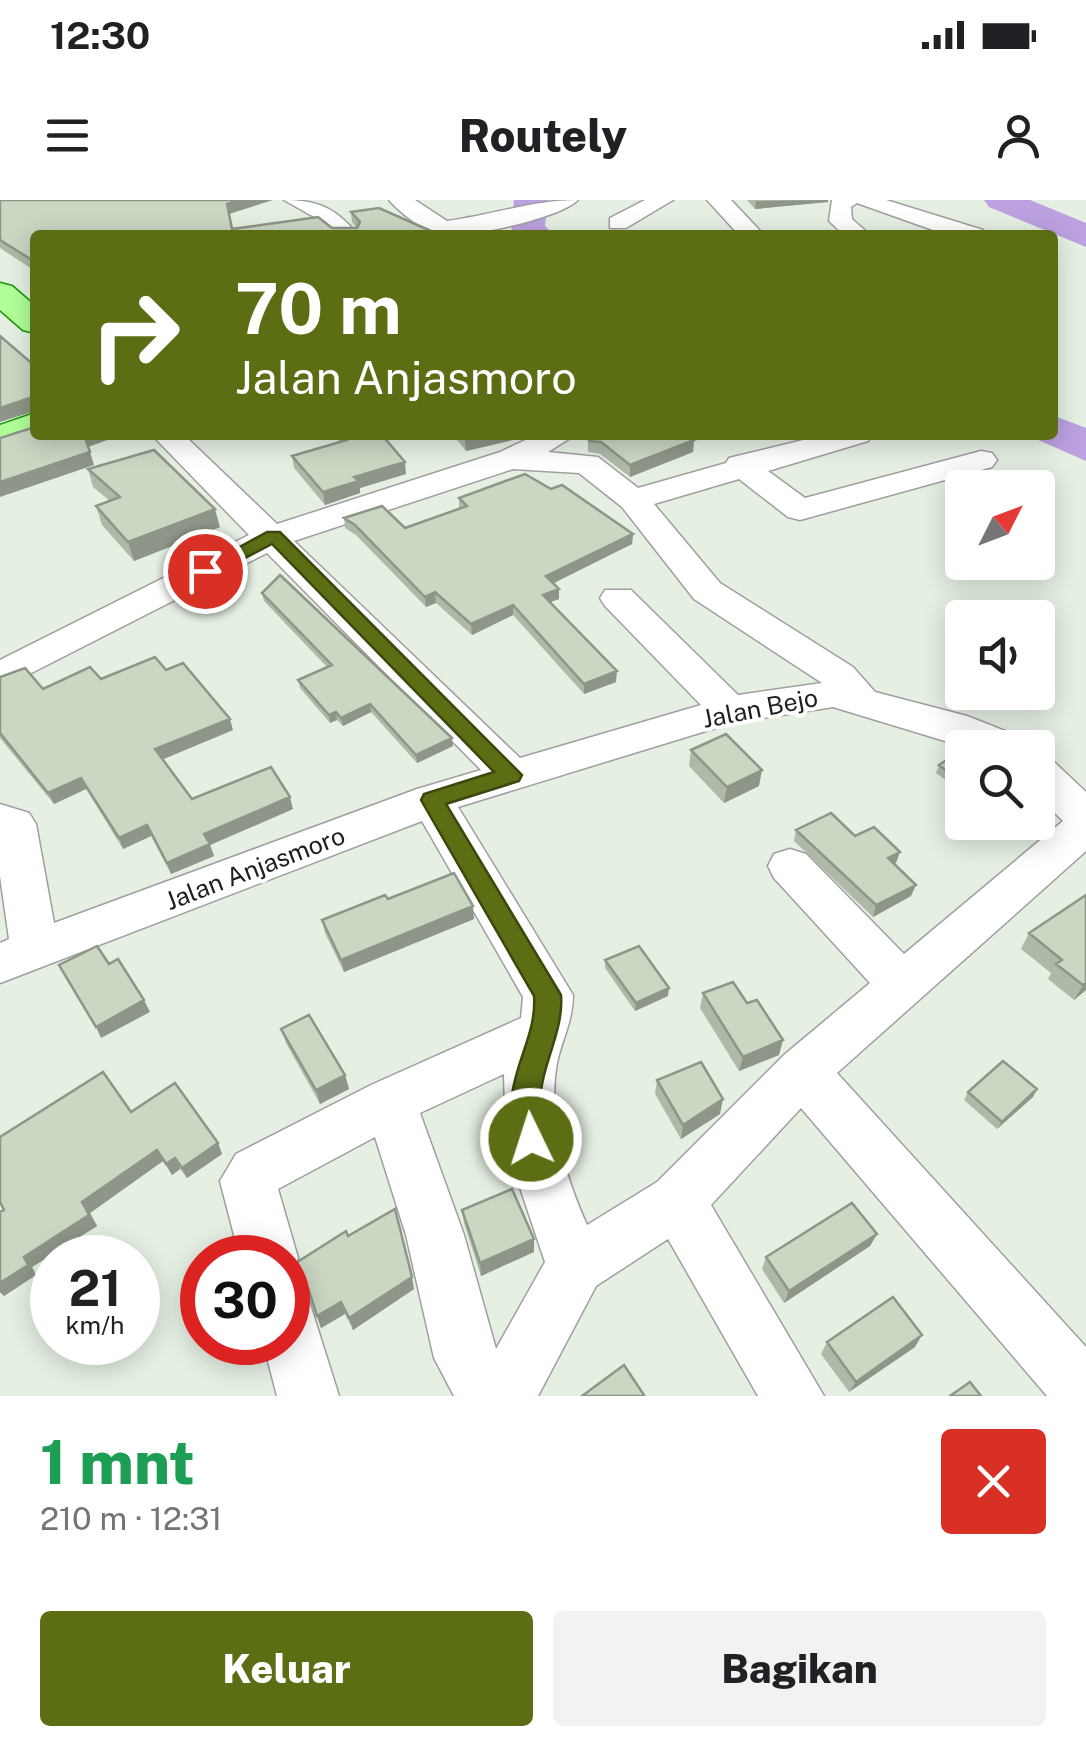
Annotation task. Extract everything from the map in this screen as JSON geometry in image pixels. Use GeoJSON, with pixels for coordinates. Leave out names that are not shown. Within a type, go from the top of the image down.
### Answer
{"type":"FeatureCollection","features":[{"type":"Feature","properties":{"kind":"main road"},"geometry":{"type":"LineString","coordinates":[[0,294],[30,319]]}},
{"type":"Feature","properties":{"kind":"main road"},"geometry":{"type":"LineString","coordinates":[[0,438],[30,428]]}},
{"type":"Feature","properties":{"kind":"street"},"geometry":{"type":"LineString","coordinates":[[295,200],[324,213],[341,230]]}},
{"type":"Feature","properties":{"kind":"street"},"geometry":{"type":"LineString","coordinates":[[400,200],[447,230]]}},
{"type":"Feature","properties":{"kind":"street"},"geometry":{"type":"LineString","coordinates":[[618,223],[662,200]]}},
{"type":"Feature","properties":{"kind":"street"},"geometry":{"type":"LineString","coordinates":[[718,200],[747,230]]}},
{"type":"Feature","properties":{"kind":"street"},"geometry":{"type":"LineString","coordinates":[[848,200],[840,204],[841,222],[851,230]]}},
{"type":"Feature","properties":{"kind":"street"},"geometry":{"type":"LineString","coordinates":[[866,200],[916,220],[955,230]]}},
{"type":"Feature","properties":{"kind":"street"},"geometry":{"type":"LineString","coordinates":[[459,230],[558,204]]}},
{"type":"Feature","properties":{"kind":"street"},"geometry":{"type":"LineString","coordinates":[[172,440],[274,536],[511,775]]}},
{"type":"Feature","properties":{"kind":"street"},"geometry":{"type":"LineString","coordinates":[[0,676],[274,536],[511,459],[550,440]]}},
{"type":"Feature","properties":{"kind":"street"},"geometry":{"type":"LineString","coordinates":[[632,500],[838,440]]}},
{"type":"Feature","properties":{"kind":"street"},"geometry":{"type":"LineString","coordinates":[[511,459],[587,464],[632,500],[707,592],[794,644],[839,676],[861,701]]}},
{"type":"Feature","properties":{"kind":"street"},"geometry":{"type":"LineString","coordinates":[[740,466],[800,510],[982,460]]}},
{"type":"Feature","properties":{"kind":"street"},"geometry":{"type":"LineString","coordinates":[[618,598],[729,710]]}},
{"type":"Feature","properties":{"kind":"street","name":"Jalan Bejo"},"geometry":{"type":"LineString","coordinates":[[511,775],[729,710],[812,694],[861,701],[965,730]]}},
{"type":"Feature","properties":{"kind":"street","name":"Jalan Anjasmoro"},"geometry":{"type":"LineString","coordinates":[[18,957],[432,800],[511,775]]}},
{"type":"Feature","properties":{"kind":"street"},"geometry":{"type":"LineString","coordinates":[[1055,788],[1086,817]]}},
{"type":"Feature","properties":{"kind":"street"},"geometry":{"type":"LineString","coordinates":[[432,800],[548,995],[544,1030],[530,1062],[526,1106],[536,1172],[575,1265]]}},
{"type":"Feature","properties":{"kind":"street"},"geometry":{"type":"LineString","coordinates":[[0,820],[14,824],[18,957]]}},
{"type":"Feature","properties":{"kind":"street"},"geometry":{"type":"LineString","coordinates":[[390,1102],[435,1235],[465,1358],[507,1393],[575,1265],[677,1201],[802,1070],[1086,826]]}},
{"type":"Feature","properties":{"kind":"street"},"geometry":{"type":"LineString","coordinates":[[790,866],[900,983]]}},
{"type":"Feature","properties":{"kind":"street"},"geometry":{"type":"LineString","coordinates":[[263,1235],[248,1181],[250,1176],[390,1102],[544,1030]]}},
{"type":"Feature","properties":{"kind":"street"},"geometry":{"type":"LineString","coordinates":[[802,1070],[1086,1394]]}},
{"type":"Feature","properties":{"kind":"street"},"geometry":{"type":"LineString","coordinates":[[677,1201],[793,1396]]}},
{"type":"Feature","properties":{"kind":"street"},"geometry":{"type":"LineString","coordinates":[[300,1365],[308,1396]]}},
{"type":"Feature","properties":{"kind":"building"},"geometry":{"type":"Polygon","coordinates":[[[0,200],[239,200],[227,204],[232,229],[318,217],[332,228],[357,228],[360,222],[351,212],[379,208],[429,230],[30,230],[30,259],[0,240],[0,200]]]}},
{"type":"Feature","properties":{"kind":"building"},"geometry":{"type":"Polygon","coordinates":[[[0,336],[30,362],[30,398],[0,408],[0,336]]]}},
{"type":"Feature","properties":{"kind":"building"},"geometry":{"type":"Polygon","coordinates":[[[30,429],[30,440],[86,440],[90,452],[0,482],[0,438],[30,429]]]}},
{"type":"Feature","properties":{"kind":"building"},"geometry":{"type":"Polygon","coordinates":[[[347,440],[386,440],[405,462],[354,477],[359,481],[323,492],[292,456],[347,440]]]}},
{"type":"Feature","properties":{"kind":"building"},"geometry":{"type":"Polygon","coordinates":[[[694,440],[630,465],[601,442],[588,441],[694,440]]]}},
{"type":"Feature","properties":{"kind":"building"},"geometry":{"type":"Polygon","coordinates":[[[154,450],[215,509],[128,542],[96,506],[120,497],[88,469],[154,450]]]}},
{"type":"Feature","properties":{"kind":"building"},"geometry":{"type":"Polygon","coordinates":[[[525,474],[551,489],[562,485],[633,534],[546,576],[559,589],[543,595],[617,671],[584,684],[513,605],[471,624],[435,592],[425,597],[344,518],[382,506],[405,528],[467,506],[459,498],[525,474]]]}},
{"type":"Feature","properties":{"kind":"building"},"geometry":{"type":"Polygon","coordinates":[[[280,575],[452,738],[416,755],[370,704],[341,718],[336,712],[329,715],[298,680],[332,665],[262,593],[280,575]]]}},
{"type":"Feature","properties":{"kind":"building"},"geometry":{"type":"Polygon","coordinates":[[[155,657],[166,670],[183,663],[230,719],[155,749],[192,799],[271,767],[290,797],[204,834],[210,844],[167,863],[147,825],[119,838],[81,778],[48,793],[0,733],[0,677],[25,668],[43,689],[90,667],[101,679],[155,657]]]}},
{"type":"Feature","properties":{"kind":"building"},"geometry":{"type":"Polygon","coordinates":[[[726,734],[762,770],[727,787],[691,750],[726,734]]]}},
{"type":"Feature","properties":{"kind":"building"},"geometry":{"type":"Polygon","coordinates":[[[831,813],[855,836],[874,827],[900,852],[888,858],[916,885],[876,905],[796,830],[831,813]]]}},
{"type":"Feature","properties":{"kind":"building"},"geometry":{"type":"Polygon","coordinates":[[[454,873],[473,906],[341,960],[322,920],[454,873]]]}},
{"type":"Feature","properties":{"kind":"building"},"geometry":{"type":"Polygon","coordinates":[[[1086,895],[1083,985],[1056,964],[1062,960],[1029,933],[1086,895]]]}},
{"type":"Feature","properties":{"kind":"building"},"geometry":{"type":"Polygon","coordinates":[[[97,946],[109,964],[118,959],[144,1000],[96,1027],[59,965],[97,946]]]}},
{"type":"Feature","properties":{"kind":"building"},"geometry":{"type":"Polygon","coordinates":[[[639,946],[669,988],[636,1003],[605,960],[639,946]]]}},
{"type":"Feature","properties":{"kind":"building"},"geometry":{"type":"Polygon","coordinates":[[[733,982],[747,1003],[757,1000],[783,1040],[743,1057],[703,993],[733,982]]]}},
{"type":"Feature","properties":{"kind":"building"},"geometry":{"type":"Polygon","coordinates":[[[309,1015],[345,1075],[316,1090],[281,1029],[309,1015]]]}},
{"type":"Feature","properties":{"kind":"building"},"geometry":{"type":"Polygon","coordinates":[[[1003,1061],[1037,1089],[1002,1122],[968,1092],[1003,1061]]]}},
{"type":"Feature","properties":{"kind":"building"},"geometry":{"type":"Polygon","coordinates":[[[701,1062],[723,1099],[683,1125],[657,1080],[701,1062]]]}},
{"type":"Feature","properties":{"kind":"building"},"geometry":{"type":"Polygon","coordinates":[[[103,1072],[131,1112],[175,1083],[218,1143],[182,1168],[175,1158],[166,1164],[157,1150],[82,1202],[89,1215],[58,1235],[30,1235],[30,1253],[24,1257],[28,1265],[0,1283],[0,1212],[4,1210],[0,1202],[0,1137],[103,1072]]]}},
{"type":"Feature","properties":{"kind":"building"},"geometry":{"type":"Polygon","coordinates":[[[512,1189],[534,1239],[480,1263],[462,1210],[512,1189]]]}},
{"type":"Feature","properties":{"kind":"building"},"geometry":{"type":"Polygon","coordinates":[[[852,1203],[877,1234],[789,1291],[766,1257],[852,1203]]]}},
{"type":"Feature","properties":{"kind":"building"},"geometry":{"type":"Polygon","coordinates":[[[395,1209],[412,1277],[349,1318],[341,1302],[317,1316],[310,1294],[310,1254],[346,1231],[348,1236],[395,1209]]]}},
{"type":"Feature","properties":{"kind":"building"},"geometry":{"type":"Polygon","coordinates":[[[893,1297],[922,1335],[856,1382],[827,1342],[893,1297]]]}},
{"type":"Feature","properties":{"kind":"building"},"geometry":{"type":"Polygon","coordinates":[[[624,1365],[643,1396],[582,1396],[624,1365]]]}},
{"type":"Feature","properties":{"kind":"building"},"geometry":{"type":"Polygon","coordinates":[[[970,1382],[981,1396],[950,1396],[970,1382]]]}},
{"type":"Feature","properties":{"kind":"waterway"},"geometry":{"type":"LineString","coordinates":[[526,230],[531,200]]}},
{"type":"Feature","properties":{"kind":"waterway"},"geometry":{"type":"LineString","coordinates":[[1001,200],[1086,236]]}},
{"type":"Feature","properties":{"kind":"waterway"},"geometry":{"type":"LineString","coordinates":[[1058,432],[1086,447]]}},
{"type":"Feature","properties":{"kind":"route"},"geometry":{"type":"LineString","coordinates":[[205,571],[274,536],[511,775],[432,800],[548,995],[549,1013],[530,1062],[526,1106],[531,1139]]}}]}
